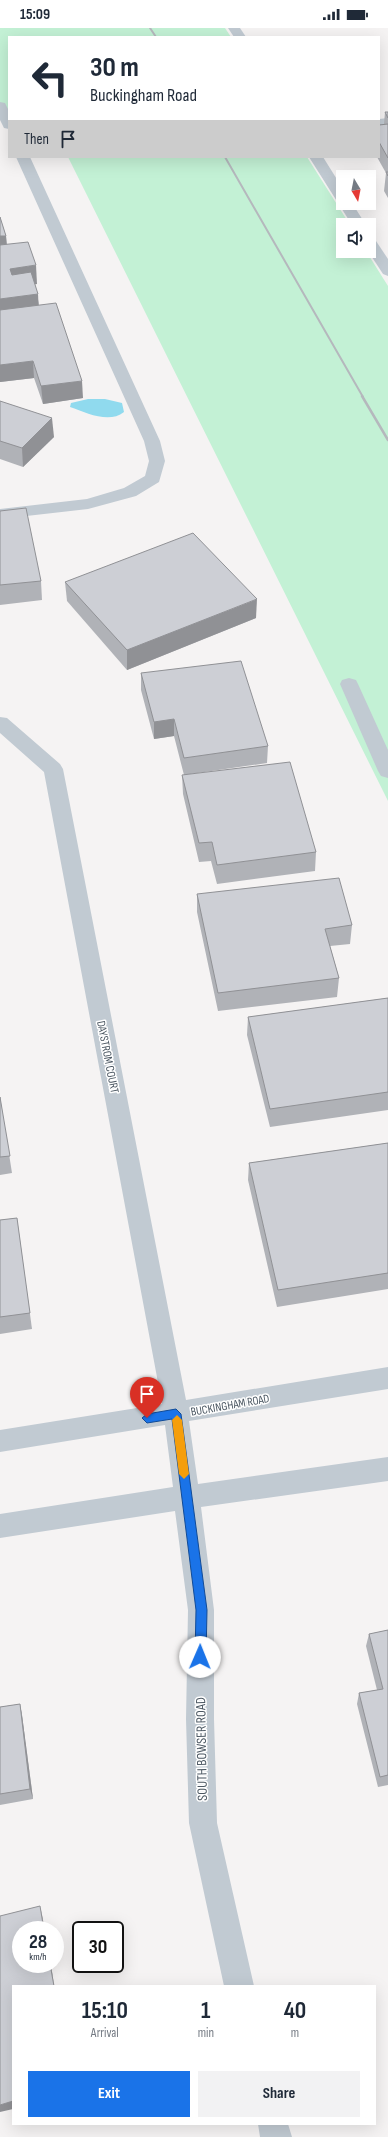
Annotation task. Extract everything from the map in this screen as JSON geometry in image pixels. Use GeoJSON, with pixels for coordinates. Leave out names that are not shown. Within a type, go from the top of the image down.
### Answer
{"type":"FeatureCollection","features":[{"type":"Feature","properties":{"kind":"street"},"geometry":{"type":"LineString","coordinates":[[0,106],[8,124]]}},
{"type":"Feature","properties":{"kind":"street"},"geometry":{"type":"LineString","coordinates":[[0,514],[88,504],[130,492],[152,478],[157,461],[152,441],[23,158]]}},
{"type":"Feature","properties":{"kind":"street"},"geometry":{"type":"LineString","coordinates":[[317,158],[336,189]]}},
{"type":"Feature","properties":{"kind":"street"},"geometry":{"type":"LineString","coordinates":[[376,252],[388,271]]}},
{"type":"Feature","properties":{"kind":"street"},"geometry":{"type":"LineString","coordinates":[[349,684],[388,771]]}},
{"type":"Feature","properties":{"kind":"street","name":"DAYSTROM COURT"},"geometry":{"type":"LineString","coordinates":[[0,723],[53,769],[176,1414]]}},
{"type":"Feature","properties":{"kind":"street","name":"BUCKINGHAM ROAD"},"geometry":{"type":"LineString","coordinates":[[0,1442],[388,1378]]}},
{"type":"Feature","properties":{"kind":"street","name":"SOUTH BOWSER ROAD"},"geometry":{"type":"LineString","coordinates":[[176,1414],[201,1610],[200,1719],[203,1822],[239,1985]]}},
{"type":"Feature","properties":{"kind":"street"},"geometry":{"type":"LineString","coordinates":[[0,1526],[187,1497],[388,1469]]}},
{"type":"Feature","properties":{"kind":"street"},"geometry":{"type":"LineString","coordinates":[[273,2125],[276,2137]]}},
{"type":"Feature","properties":{"kind":"green space"},"geometry":{"type":"Polygon","coordinates":[[[0,28],[225,28],[230,36],[8,36],[8,125],[0,109],[0,28]]]}},
{"type":"Feature","properties":{"kind":"green space"},"geometry":{"type":"Polygon","coordinates":[[[68,158],[308,158],[336,203],[336,210],[341,210],[346,218],[336,218],[336,258],[370,258],[388,286],[388,801],[68,158]]]}},
{"type":"Feature","properties":{"kind":"water"},"geometry":{"type":"Polygon","coordinates":[[[88,399],[105,399],[122,403],[124,412],[112,417],[105,417],[70,407],[71,403],[88,399]]]}},
{"type":"Feature","properties":{"kind":"building"},"geometry":{"type":"Polygon","coordinates":[[[388,124],[388,158],[380,144],[380,125],[388,124]]]}},
{"type":"Feature","properties":{"kind":"building"},"geometry":{"type":"Polygon","coordinates":[[[0,217],[6,236],[0,236],[0,217]]]}},
{"type":"Feature","properties":{"kind":"building"},"geometry":{"type":"Polygon","coordinates":[[[28,242],[36,265],[10,269],[12,275],[31,272],[38,294],[0,299],[0,245],[28,242]]]}},
{"type":"Feature","properties":{"kind":"building"},"geometry":{"type":"Polygon","coordinates":[[[56,303],[82,381],[41,386],[33,361],[0,365],[0,310],[56,303]]]}},
{"type":"Feature","properties":{"kind":"building"},"geometry":{"type":"Polygon","coordinates":[[[0,401],[52,418],[22,448],[0,441],[0,401]]]}},
{"type":"Feature","properties":{"kind":"building"},"geometry":{"type":"Polygon","coordinates":[[[26,508],[41,581],[0,585],[0,511],[26,508]]]}},
{"type":"Feature","properties":{"kind":"building"},"geometry":{"type":"Polygon","coordinates":[[[193,533],[257,599],[127,650],[65,582],[193,533]]]}},
{"type":"Feature","properties":{"kind":"building"},"geometry":{"type":"Polygon","coordinates":[[[241,661],[268,746],[184,758],[174,719],[154,722],[141,673],[241,661]]]}},
{"type":"Feature","properties":{"kind":"building"},"geometry":{"type":"Polygon","coordinates":[[[290,762],[316,852],[217,865],[212,842],[199,843],[182,775],[290,762]]]}},
{"type":"Feature","properties":{"kind":"building"},"geometry":{"type":"Polygon","coordinates":[[[339,878],[352,925],[325,929],[339,978],[218,993],[197,894],[339,878]]]}},
{"type":"Feature","properties":{"kind":"building"},"geometry":{"type":"Polygon","coordinates":[[[388,998],[388,1092],[270,1109],[248,1017],[388,998]]]}},
{"type":"Feature","properties":{"kind":"building"},"geometry":{"type":"Polygon","coordinates":[[[0,1097],[10,1156],[0,1157],[0,1097]]]}},
{"type":"Feature","properties":{"kind":"building"},"geometry":{"type":"Polygon","coordinates":[[[388,1143],[388,1273],[278,1290],[249,1163],[388,1143]]]}},
{"type":"Feature","properties":{"kind":"building"},"geometry":{"type":"Polygon","coordinates":[[[17,1218],[30,1313],[0,1317],[0,1220],[17,1218]]]}},
{"type":"Feature","properties":{"kind":"building"},"geometry":{"type":"Polygon","coordinates":[[[388,1630],[388,1775],[380,1777],[359,1693],[383,1689],[369,1634],[388,1630]]]}},
{"type":"Feature","properties":{"kind":"building"},"geometry":{"type":"Polygon","coordinates":[[[20,1704],[30,1789],[0,1794],[0,1707],[20,1704]]]}},
{"type":"Feature","properties":{"kind":"building"},"geometry":{"type":"Polygon","coordinates":[[[40,1906],[42,1921],[12,1921],[12,1973],[52,1973],[54,1985],[12,1985],[12,2101],[0,2105],[0,1916],[40,1906]]]}},
{"type":"Feature","properties":{"kind":"railway"},"geometry":{"type":"LineString","coordinates":[[150,28],[155,36]]}},
{"type":"Feature","properties":{"kind":"railway"},"geometry":{"type":"LineString","coordinates":[[226,158],[363,397]]}},
{"type":"Feature","properties":{"kind":"railway"},"geometry":{"type":"LineString","coordinates":[[362,396],[388,440]]}},
{"type":"Feature","properties":{"kind":"slow traffic"},"geometry":{"type":"LineString","coordinates":[[177,1420],[184,1474]]}},
{"type":"Feature","properties":{"kind":"route"},"geometry":{"type":"LineString","coordinates":[[147,1418],[176,1414],[201,1610],[200,1657]]}}]}
